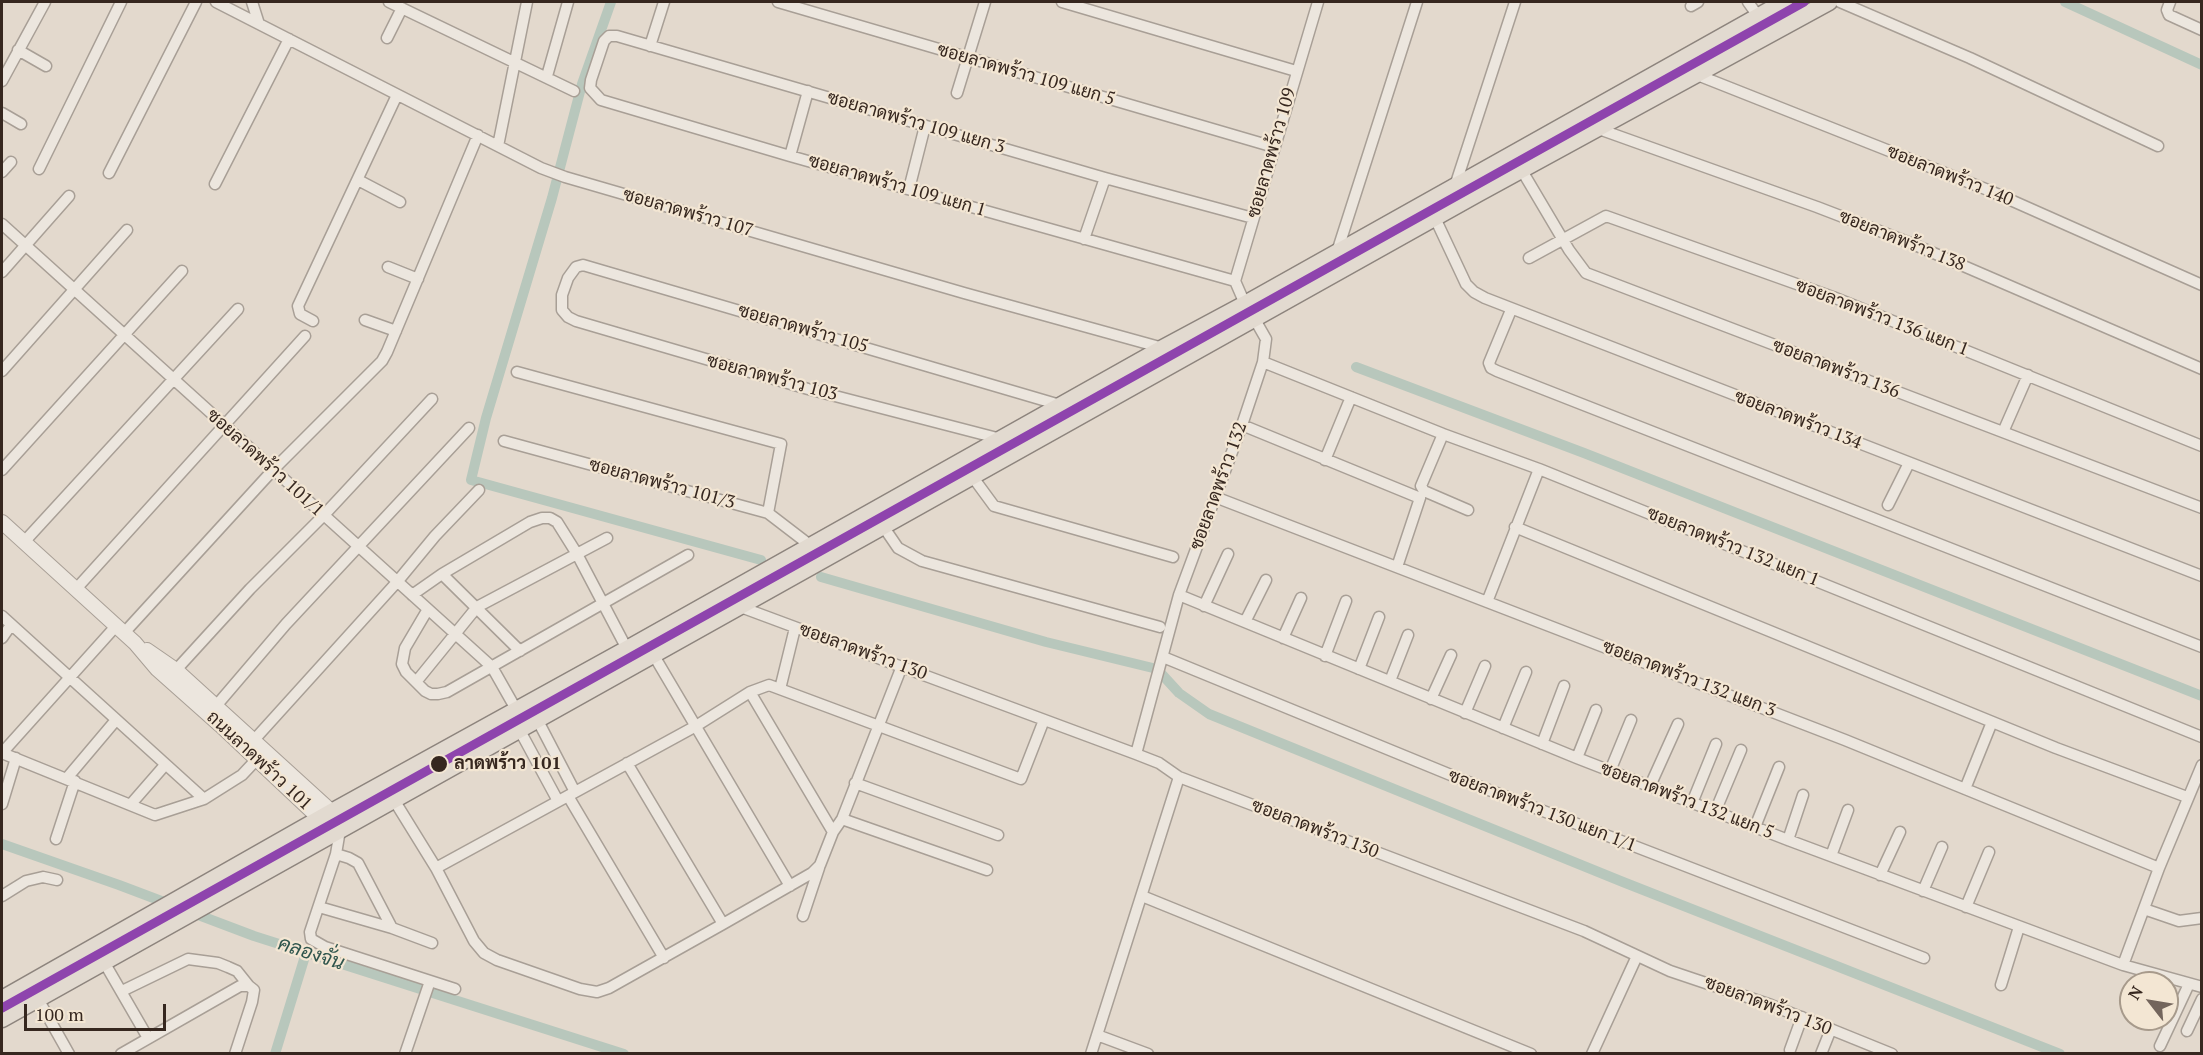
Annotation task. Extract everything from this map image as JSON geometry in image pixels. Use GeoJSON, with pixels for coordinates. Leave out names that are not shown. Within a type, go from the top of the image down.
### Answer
{"type":"FeatureCollection","features":[{"type":"Feature","properties":{"kind":"main road"},"geometry":{"type":"LineString","coordinates":[[2,999],[1060,405],[1784,2]]}},
{"type":"Feature","properties":{"kind":"main road"},"geometry":{"type":"LineString","coordinates":[[2,1019],[1521,169],[1829,2]]}},
{"type":"Feature","properties":{"kind":"main road"},"geometry":{"type":"LineString","coordinates":[[1001,439],[1010,454]]}},
{"type":"Feature","properties":{"kind":"main road"},"geometry":{"type":"LineString","coordinates":[[982,450],[990,465]]}},
{"type":"Feature","properties":{"kind":"street"},"geometry":{"type":"LineString","coordinates":[[2,81],[45,2]]}},
{"type":"Feature","properties":{"kind":"street"},"geometry":{"type":"LineString","coordinates":[[39,169],[121,2]]}},
{"type":"Feature","properties":{"kind":"street"},"geometry":{"type":"LineString","coordinates":[[109,173],[196,2]]}},
{"type":"Feature","properties":{"kind":"street","name":"ซอยลาดพร้าว 107"},"geometry":{"type":"LineString","coordinates":[[216,2],[540,168],[952,290],[1163,348]]}},
{"type":"Feature","properties":{"kind":"street"},"geometry":{"type":"LineString","coordinates":[[252,2],[259,24]]}},
{"type":"Feature","properties":{"kind":"street"},"geometry":{"type":"LineString","coordinates":[[388,2],[547,76],[574,91]]}},
{"type":"Feature","properties":{"kind":"street"},"geometry":{"type":"LineString","coordinates":[[498,146],[527,2]]}},
{"type":"Feature","properties":{"kind":"street"},"geometry":{"type":"LineString","coordinates":[[547,76],[568,2]]}},
{"type":"Feature","properties":{"kind":"street"},"geometry":{"type":"LineString","coordinates":[[650,46],[664,2]]}},
{"type":"Feature","properties":{"kind":"street","name":"ซอยลาดพร้าว 109 แยก 5"},"geometry":{"type":"LineString","coordinates":[[778,2],[1274,147]]}},
{"type":"Feature","properties":{"kind":"street"},"geometry":{"type":"LineString","coordinates":[[957,93],[985,2]]}},
{"type":"Feature","properties":{"kind":"street"},"geometry":{"type":"LineString","coordinates":[[1062,2],[1296,71]]}},
{"type":"Feature","properties":{"kind":"street","name":"ซอยลาดพร้าว 109"},"geometry":{"type":"LineString","coordinates":[[1235,281],[1318,2]]}},
{"type":"Feature","properties":{"kind":"street"},"geometry":{"type":"LineString","coordinates":[[1337,252],[1417,2]]}},
{"type":"Feature","properties":{"kind":"street"},"geometry":{"type":"LineString","coordinates":[[1455,186],[1515,2]]}},
{"type":"Feature","properties":{"kind":"street"},"geometry":{"type":"LineString","coordinates":[[1748,2],[1758,16]]}},
{"type":"Feature","properties":{"kind":"street"},"geometry":{"type":"LineString","coordinates":[[1840,2],[1970,58],[2158,146]]}},
{"type":"Feature","properties":{"kind":"street"},"geometry":{"type":"LineString","coordinates":[[2170,2],[2167,10],[2169,15],[2202,30]]}},
{"type":"Feature","properties":{"kind":"street"},"geometry":{"type":"LineString","coordinates":[[387,38],[402,8]]}},
{"type":"Feature","properties":{"kind":"street","name":"ซอยลาดพร้าว 109 แยก 3"},"geometry":{"type":"LineString","coordinates":[[596,64],[600,48],[609,36],[1253,218]]}},
{"type":"Feature","properties":{"kind":"street"},"geometry":{"type":"LineString","coordinates":[[215,184],[289,39]]}},
{"type":"Feature","properties":{"kind":"street"},"geometry":{"type":"LineString","coordinates":[[18,50],[46,66]]}},
{"type":"Feature","properties":{"kind":"street","name":"ซอยลาดพร้าว 109 แยก 1"},"geometry":{"type":"LineString","coordinates":[[596,64],[590,88],[601,100],[790,156],[1235,281]]}},
{"type":"Feature","properties":{"kind":"street","name":"ซอยลาดพร้าว 140"},"geometry":{"type":"LineString","coordinates":[[1695,74],[1988,190],[2202,285]]}},
{"type":"Feature","properties":{"kind":"street"},"geometry":{"type":"LineString","coordinates":[[790,156],[808,92]]}},
{"type":"Feature","properties":{"kind":"street"},"geometry":{"type":"LineString","coordinates":[[313,321],[300,314],[298,306],[397,95]]}},
{"type":"Feature","properties":{"kind":"street"},"geometry":{"type":"LineString","coordinates":[[2,113],[21,124]]}},
{"type":"Feature","properties":{"kind":"street"},"geometry":{"type":"LineString","coordinates":[[909,189],[925,126]]}},
{"type":"Feature","properties":{"kind":"street","name":"ซอยลาดพร้าว 138"},"geometry":{"type":"LineString","coordinates":[[1596,128],[1806,203],[1918,246],[2202,369]]}},
{"type":"Feature","properties":{"kind":"street"},"geometry":{"type":"LineString","coordinates":[[257,759],[242,775],[204,799],[155,814],[2,753],[70,678],[203,546],[273,470],[382,361],[478,135]]}},
{"type":"Feature","properties":{"kind":"street"},"geometry":{"type":"LineString","coordinates":[[2,172],[11,162]]}},
{"type":"Feature","properties":{"kind":"street","name":"ซอยลาดพร้าว 136"},"geometry":{"type":"LineString","coordinates":[[1521,169],[1562,239],[1586,273],[2202,508]]}},
{"type":"Feature","properties":{"kind":"street"},"geometry":{"type":"LineString","coordinates":[[1084,239],[1105,178]]}},
{"type":"Feature","properties":{"kind":"street"},"geometry":{"type":"LineString","coordinates":[[358,180],[400,202]]}},
{"type":"Feature","properties":{"kind":"street"},"geometry":{"type":"LineString","coordinates":[[2,272],[69,196]]}},
{"type":"Feature","properties":{"kind":"street","name":"ซอยลาดพร้าว 136 แยก 1"},"geometry":{"type":"LineString","coordinates":[[1529,258],[1606,216],[1833,297],[2202,446]]}},
{"type":"Feature","properties":{"kind":"street","name":"ซอยลาดพร้าว 134"},"geometry":{"type":"LineString","coordinates":[[1435,218],[1466,284],[1474,292],[1510,310],[2202,576]]}},
{"type":"Feature","properties":{"kind":"street","name":"ซอยลาดพร้าว 101/1"},"geometry":{"type":"LineString","coordinates":[[2,225],[492,667],[517,711]]}},
{"type":"Feature","properties":{"kind":"street"},"geometry":{"type":"LineString","coordinates":[[3,369],[127,230]]}},
{"type":"Feature","properties":{"kind":"street","name":"ซอยลาดพร้าว 105"},"geometry":{"type":"LineString","coordinates":[[562,296],[572,271],[583,265],[1060,405]]}},
{"type":"Feature","properties":{"kind":"street"},"geometry":{"type":"LineString","coordinates":[[387,267],[418,279]]}},
{"type":"Feature","properties":{"kind":"street"},"geometry":{"type":"LineString","coordinates":[[2,470],[123,334],[182,272]]}},
{"type":"Feature","properties":{"kind":"street"},"geometry":{"type":"LineString","coordinates":[[1235,281],[1245,304]]}},
{"type":"Feature","properties":{"kind":"street","name":"ซอยลาดพร้าว 103"},"geometry":{"type":"LineString","coordinates":[[562,296],[562,310],[576,321],[763,376],[1001,439]]}},
{"type":"Feature","properties":{"kind":"street"},"geometry":{"type":"LineString","coordinates":[[24,542],[238,309]]}},
{"type":"Feature","properties":{"kind":"street"},"geometry":{"type":"LineString","coordinates":[[1510,310],[1489,363],[1491,368],[1497,371],[2202,646]]}},
{"type":"Feature","properties":{"kind":"street","name":"ซอยลาดพร้าว 132"},"geometry":{"type":"LineString","coordinates":[[1136,754],[1179,595],[1263,362],[1266,339],[1254,318]]}},
{"type":"Feature","properties":{"kind":"street"},"geometry":{"type":"LineString","coordinates":[[365,320],[396,332]]}},
{"type":"Feature","properties":{"kind":"street"},"geometry":{"type":"LineString","coordinates":[[76,589],[305,336]]}},
{"type":"Feature","properties":{"kind":"street","name":"ซอยลาดพร้าว 132 แยก 1"},"geometry":{"type":"LineString","coordinates":[[1263,362],[1443,434],[1539,469],[2202,737]]}},
{"type":"Feature","properties":{"kind":"street"},"geometry":{"type":"LineString","coordinates":[[517,372],[782,444],[768,513]]}},
{"type":"Feature","properties":{"kind":"street"},"geometry":{"type":"LineString","coordinates":[[2003,432],[2028,375]]}},
{"type":"Feature","properties":{"kind":"street"},"geometry":{"type":"LineString","coordinates":[[1325,460],[1351,397]]}},
{"type":"Feature","properties":{"kind":"street"},"geometry":{"type":"LineString","coordinates":[[177,670],[432,399]]}},
{"type":"Feature","properties":{"kind":"street"},"geometry":{"type":"LineString","coordinates":[[1242,425],[1420,498],[1397,567]]}},
{"type":"Feature","properties":{"kind":"street"},"geometry":{"type":"LineString","coordinates":[[216,706],[286,624],[468,428]]}},
{"type":"Feature","properties":{"kind":"street"},"geometry":{"type":"LineString","coordinates":[[1443,434],[1421,486],[1424,491],[1468,510]]}},
{"type":"Feature","properties":{"kind":"street","name":"ซอยลาดพร้าว 101/3"},"geometry":{"type":"LineString","coordinates":[[504,441],[768,513],[811,546]]}},
{"type":"Feature","properties":{"kind":"street"},"geometry":{"type":"LineString","coordinates":[[1888,505],[1909,463]]}},
{"type":"Feature","properties":{"kind":"street"},"geometry":{"type":"LineString","coordinates":[[1487,602],[1539,469]]}},
{"type":"Feature","properties":{"kind":"street"},"geometry":{"type":"LineString","coordinates":[[972,476],[994,506],[1173,557]]}},
{"type":"Feature","properties":{"kind":"street"},"geometry":{"type":"LineString","coordinates":[[254,740],[397,582],[435,536],[479,490]]}},
{"type":"Feature","properties":{"kind":"street","name":"ซอยลาดพร้าว 132 แยก 3"},"geometry":{"type":"LineString","coordinates":[[1215,497],[1845,740],[2159,868]]}},
{"type":"Feature","properties":{"kind":"street"},"geometry":{"type":"LineString","coordinates":[[412,595],[442,574],[530,522],[550,518],[557,522],[577,554],[627,649]]}},
{"type":"Feature","properties":{"kind":"street","name":"ถนนลาดพร้าว 101"},"geometry":{"type":"LineString","coordinates":[[2,522],[135,643],[157,669],[257,759],[326,816]]}},
{"type":"Feature","properties":{"kind":"street"},"geometry":{"type":"LineString","coordinates":[[883,526],[898,548],[922,561],[1160,627]]}},
{"type":"Feature","properties":{"kind":"street"},"geometry":{"type":"LineString","coordinates":[[1515,527],[1992,722],[2187,797]]}},
{"type":"Feature","properties":{"kind":"street"},"geometry":{"type":"LineString","coordinates":[[416,682],[477,607],[607,538]]}},
{"type":"Feature","properties":{"kind":"street"},"geometry":{"type":"LineString","coordinates":[[1204,606],[1228,554]]}},
{"type":"Feature","properties":{"kind":"street"},"geometry":{"type":"LineString","coordinates":[[428,609],[405,648],[402,664],[406,672],[425,691],[438,694],[447,692],[492,667],[688,555]]}},
{"type":"Feature","properties":{"kind":"street"},"geometry":{"type":"LineString","coordinates":[[442,574],[520,651]]}},
{"type":"Feature","properties":{"kind":"street"},"geometry":{"type":"LineString","coordinates":[[1245,622],[1266,580]]}},
{"type":"Feature","properties":{"kind":"street","name":"ซอยลาดพร้าว 132 แยก 5"},"geometry":{"type":"LineString","coordinates":[[1179,595],[1542,744],[1788,840],[2123,966],[2202,987]]}},
{"type":"Feature","properties":{"kind":"street"},"geometry":{"type":"LineString","coordinates":[[1283,638],[1301,598]]}},
{"type":"Feature","properties":{"kind":"street"},"geometry":{"type":"LineString","coordinates":[[1325,656],[1346,601]]}},
{"type":"Feature","properties":{"kind":"street","name":"ซอยลาดพร้าว 130"},"geometry":{"type":"LineString","coordinates":[[738,606],[1136,754],[1159,763],[1179,777],[1584,931],[1670,971],[1802,1017],[1892,1053]]}},
{"type":"Feature","properties":{"kind":"street"},"geometry":{"type":"LineString","coordinates":[[2,616],[204,799]]}},
{"type":"Feature","properties":{"kind":"street"},"geometry":{"type":"LineString","coordinates":[[1359,669],[1379,617]]}},
{"type":"Feature","properties":{"kind":"street"},"geometry":{"type":"LineString","coordinates":[[2,638],[11,625]]}},
{"type":"Feature","properties":{"kind":"street"},"geometry":{"type":"LineString","coordinates":[[780,689],[795,628]]}},
{"type":"Feature","properties":{"kind":"street"},"geometry":{"type":"LineString","coordinates":[[1390,681],[1408,634]]}},
{"type":"Feature","properties":{"kind":"street","name":"ถนนลาดพร้าว 101"},"geometry":{"type":"LineString","coordinates":[[135,643],[177,670],[254,740],[340,830]]}},
{"type":"Feature","properties":{"kind":"street"},"geometry":{"type":"LineString","coordinates":[[653,654],[790,886]]}},
{"type":"Feature","properties":{"kind":"street"},"geometry":{"type":"LineString","coordinates":[[1431,699],[1451,655]]}},
{"type":"Feature","properties":{"kind":"street","name":"ซอยลาดพร้าว 130 แยก 1/1"},"geometry":{"type":"LineString","coordinates":[[1162,660],[1463,780],[1923,958]]}},
{"type":"Feature","properties":{"kind":"street"},"geometry":{"type":"LineString","coordinates":[[803,916],[833,832],[843,819],[902,666]]}},
{"type":"Feature","properties":{"kind":"street"},"geometry":{"type":"LineString","coordinates":[[1465,713],[1485,666]]}},
{"type":"Feature","properties":{"kind":"street"},"geometry":{"type":"LineString","coordinates":[[1503,728],[1526,672]]}},
{"type":"Feature","properties":{"kind":"street"},"geometry":{"type":"LineString","coordinates":[[436,868],[696,726],[750,692],[769,685],[1021,779],[1044,720]]}},
{"type":"Feature","properties":{"kind":"street"},"geometry":{"type":"LineString","coordinates":[[1542,744],[1564,686]]}},
{"type":"Feature","properties":{"kind":"street"},"geometry":{"type":"LineString","coordinates":[[750,692],[833,832]]}},
{"type":"Feature","properties":{"kind":"street"},"geometry":{"type":"LineString","coordinates":[[1577,758],[1596,710]]}},
{"type":"Feature","properties":{"kind":"street"},"geometry":{"type":"LineString","coordinates":[[537,719],[567,796]]}},
{"type":"Feature","properties":{"kind":"street"},"geometry":{"type":"LineString","coordinates":[[56,839],[71,779],[116,720]]}},
{"type":"Feature","properties":{"kind":"street"},"geometry":{"type":"LineString","coordinates":[[1610,771],[1631,720]]}},
{"type":"Feature","properties":{"kind":"street"},"geometry":{"type":"LineString","coordinates":[[1965,789],[1992,722]]}},
{"type":"Feature","properties":{"kind":"street"},"geometry":{"type":"LineString","coordinates":[[1650,786],[1678,724]]}},
{"type":"Feature","properties":{"kind":"street"},"geometry":{"type":"LineString","coordinates":[[519,729],[567,796],[664,958]]}},
{"type":"Feature","properties":{"kind":"street"},"geometry":{"type":"LineString","coordinates":[[1692,803],[1716,744]]}},
{"type":"Feature","properties":{"kind":"street"},"geometry":{"type":"LineString","coordinates":[[1715,812],[1742,750]]}},
{"type":"Feature","properties":{"kind":"street"},"geometry":{"type":"LineString","coordinates":[[2,804],[16,759]]}},
{"type":"Feature","properties":{"kind":"street"},"geometry":{"type":"LineString","coordinates":[[627,763],[723,924]]}},
{"type":"Feature","properties":{"kind":"street"},"geometry":{"type":"LineString","coordinates":[[131,804],[165,765]]}},
{"type":"Feature","properties":{"kind":"street"},"geometry":{"type":"LineString","coordinates":[[2123,966],[2159,868],[2202,765]]}},
{"type":"Feature","properties":{"kind":"street"},"geometry":{"type":"LineString","coordinates":[[1755,827],[1779,767]]}},
{"type":"Feature","properties":{"kind":"street"},"geometry":{"type":"LineString","coordinates":[[1091,1053],[1179,777]]}},
{"type":"Feature","properties":{"kind":"street"},"geometry":{"type":"LineString","coordinates":[[855,783],[998,835]]}},
{"type":"Feature","properties":{"kind":"street"},"geometry":{"type":"LineString","coordinates":[[1788,840],[1803,795]]}},
{"type":"Feature","properties":{"kind":"street"},"geometry":{"type":"LineString","coordinates":[[394,800],[436,868],[474,941],[484,953],[497,960],[580,989],[597,992],[609,988],[664,958],[812,873],[820,865]]}},
{"type":"Feature","properties":{"kind":"street"},"geometry":{"type":"LineString","coordinates":[[1831,856],[1848,810]]}},
{"type":"Feature","properties":{"kind":"street"},"geometry":{"type":"LineString","coordinates":[[843,819],[987,870]]}},
{"type":"Feature","properties":{"kind":"street"},"geometry":{"type":"LineString","coordinates":[[340,830],[336,854],[310,932],[311,939],[316,944],[455,989]]}},
{"type":"Feature","properties":{"kind":"street"},"geometry":{"type":"LineString","coordinates":[[1880,875],[1900,832]]}},
{"type":"Feature","properties":{"kind":"street"},"geometry":{"type":"LineString","coordinates":[[1923,891],[1942,847]]}},
{"type":"Feature","properties":{"kind":"street"},"geometry":{"type":"LineString","coordinates":[[1966,907],[1989,852]]}},
{"type":"Feature","properties":{"kind":"street"},"geometry":{"type":"LineString","coordinates":[[336,854],[358,863],[392,928]]}},
{"type":"Feature","properties":{"kind":"street"},"geometry":{"type":"LineString","coordinates":[[2,896],[26,881],[43,877],[57,879]]}},
{"type":"Feature","properties":{"kind":"street"},"geometry":{"type":"LineString","coordinates":[[1142,896],[1531,1053]]}},
{"type":"Feature","properties":{"kind":"street"},"geometry":{"type":"LineString","coordinates":[[319,907],[392,928],[432,943]]}},
{"type":"Feature","properties":{"kind":"street"},"geometry":{"type":"LineString","coordinates":[[2144,909],[2179,921],[2202,918]]}},
{"type":"Feature","properties":{"kind":"street"},"geometry":{"type":"LineString","coordinates":[[2001,985],[2019,927]]}},
{"type":"Feature","properties":{"kind":"street"},"geometry":{"type":"LineString","coordinates":[[1592,1053],[1637,956]]}},
{"type":"Feature","properties":{"kind":"street"},"geometry":{"type":"LineString","coordinates":[[122,991],[188,959],[228,966],[237,971],[245,986],[254,990],[235,1053]]}},
{"type":"Feature","properties":{"kind":"street"},"geometry":{"type":"LineString","coordinates":[[104,962],[148,1038]]}},
{"type":"Feature","properties":{"kind":"street"},"geometry":{"type":"LineString","coordinates":[[405,1053],[430,982]]}},
{"type":"Feature","properties":{"kind":"street"},"geometry":{"type":"LineString","coordinates":[[2179,1006],[2189,984]]}},
{"type":"Feature","properties":{"kind":"street"},"geometry":{"type":"LineString","coordinates":[[121,1053],[245,986]]}},
{"type":"Feature","properties":{"kind":"street"},"geometry":{"type":"LineString","coordinates":[[38,999],[69,1053]]}},
{"type":"Feature","properties":{"kind":"street"},"geometry":{"type":"LineString","coordinates":[[2187,1031],[2202,999]]}},
{"type":"Feature","properties":{"kind":"street"},"geometry":{"type":"LineString","coordinates":[[2179,1008],[2194,1016]]}},
{"type":"Feature","properties":{"kind":"street"},"geometry":{"type":"LineString","coordinates":[[1791,1050],[1802,1017]]}},
{"type":"Feature","properties":{"kind":"street"},"geometry":{"type":"LineString","coordinates":[[1821,1053],[1831,1029]]}},
{"type":"Feature","properties":{"kind":"street"},"geometry":{"type":"LineString","coordinates":[[2160,1046],[2167,1031]]}},
{"type":"Feature","properties":{"kind":"street"},"geometry":{"type":"LineString","coordinates":[[1096,1035],[1148,1053]]}},
{"type":"Feature","properties":{"kind":"waterway"},"geometry":{"type":"LineString","coordinates":[[611,2],[582,84],[552,198],[486,418],[471,480],[761,560]]}},
{"type":"Feature","properties":{"kind":"waterway"},"geometry":{"type":"LineString","coordinates":[[2065,2],[2202,65]]}},
{"type":"Feature","properties":{"kind":"waterway"},"geometry":{"type":"LineString","coordinates":[[1356,367],[1584,453],[2202,696]]}},
{"type":"Feature","properties":{"kind":"waterway"},"geometry":{"type":"LineString","coordinates":[[821,577],[1046,642],[1157,669],[1179,693],[1209,714],[1623,882],[2060,1054]]}},
{"type":"Feature","properties":{"kind":"waterway","name":"คลองจั่น"},"geometry":{"type":"LineString","coordinates":[[2,844],[254,936],[624,1054]]}},
{"type":"Feature","properties":{"kind":"waterway"},"geometry":{"type":"LineString","coordinates":[[275,1054],[306,953]]}},
{"type":"Feature","properties":{"kind":"transit line"},"geometry":{"type":"LineString","coordinates":[[2,1008],[1804,2]]}},
{"type":"Feature","properties":{"kind":"place","name":"ลาดพร้าว 101"},"geometry":{"type":"Point","coordinates":[439,764]}}]}
